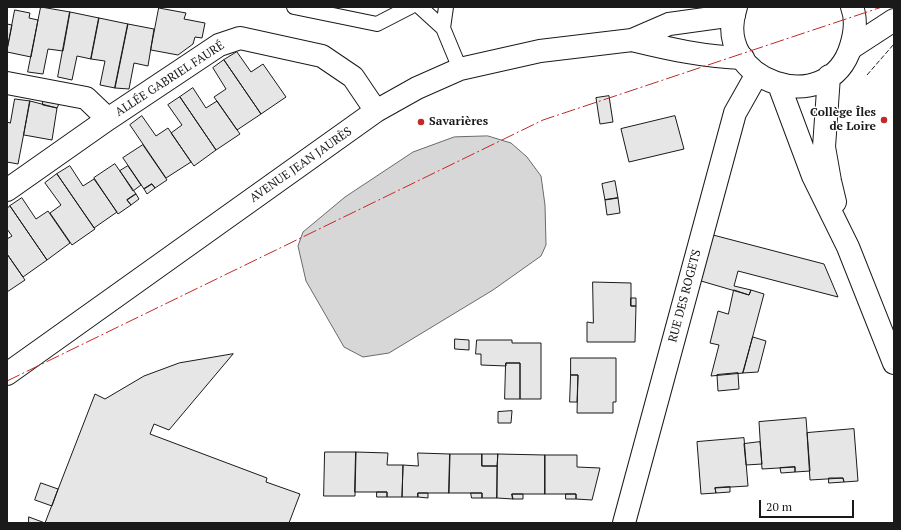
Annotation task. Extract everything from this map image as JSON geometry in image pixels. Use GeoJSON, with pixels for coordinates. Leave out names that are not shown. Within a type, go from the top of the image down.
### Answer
{"type":"FeatureCollection","features":[{"type":"Feature","properties":{"kind":"street"},"geometry":{"type":"LineString","coordinates":[[736,9],[734,34],[750,66],[766,80],[779,85],[801,86],[812,84],[829,76],[841,65],[851,48],[855,27],[852,7]]}},
{"type":"Feature","properties":{"kind":"street","name":"AVENUE JEAN JAURÈS"},"geometry":{"type":"LineString","coordinates":[[7,374],[376,111],[417,88],[460,69],[540,51],[632,40],[670,24],[736,9]]}},
{"type":"Feature","properties":{"kind":"street"},"geometry":{"type":"LineString","coordinates":[[851,48],[894,20]]}},
{"type":"Feature","properties":{"kind":"street","name":"ALLÉE GABRIEL FAURÉ"},"geometry":{"type":"LineString","coordinates":[[7,190],[108,119],[219,45],[240,38],[322,56],[353,77],[376,111]]}},
{"type":"Feature","properties":{"kind":"street","name":"AVENUE JEAN JAURÈS"},"geometry":{"type":"LineString","coordinates":[[632,40],[750,66]]}},
{"type":"Feature","properties":{"kind":"street","name":"RUE DES ROGETS"},"geometry":{"type":"LineString","coordinates":[[624,523],[735,113],[750,66]]}},
{"type":"Feature","properties":{"kind":"street"},"geometry":{"type":"LineString","coordinates":[[829,76],[824,147],[830,181],[848,247]]}},
{"type":"Feature","properties":{"kind":"street"},"geometry":{"type":"LineString","coordinates":[[7,83],[86,98],[108,119]]}},
{"type":"Feature","properties":{"kind":"street"},"geometry":{"type":"LineString","coordinates":[[779,85],[796,134],[813,176],[848,247],[894,363]]}},
{"type":"Feature","properties":{"kind":"lane"},"geometry":{"type":"LineString","coordinates":[[294,7],[377,24],[410,7]]}},
{"type":"Feature","properties":{"kind":"lane"},"geometry":{"type":"LineString","coordinates":[[420,7],[443,28],[460,69]]}},
{"type":"Feature","properties":{"kind":"lane"},"geometry":{"type":"LineString","coordinates":[[443,28],[446,7]]}},
{"type":"Feature","properties":{"kind":"shaded area"},"geometry":{"type":"Polygon","coordinates":[[[488,136],[511,143],[527,157],[541,176],[545,205],[546,245],[541,256],[493,290],[389,353],[363,357],[344,347],[306,281],[298,246],[303,232],[345,197],[413,152],[454,137],[488,136]]]}},
{"type":"Feature","properties":{"kind":"building"},"geometry":{"type":"Polygon","coordinates":[[[41,7],[70,12],[63,51],[48,49],[43,74],[28,72],[41,7]]]}},
{"type":"Feature","properties":{"kind":"building"},"geometry":{"type":"Polygon","coordinates":[[[159,8],[186,13],[184,19],[205,23],[202,38],[195,37],[193,44],[178,55],[151,50],[159,8]]]}},
{"type":"Feature","properties":{"kind":"building"},"geometry":{"type":"Polygon","coordinates":[[[15,10],[30,13],[29,18],[38,20],[31,57],[7,52],[15,10]]]}},
{"type":"Feature","properties":{"kind":"building"},"geometry":{"type":"Polygon","coordinates":[[[70,12],[99,18],[91,59],[77,56],[72,80],[58,77],[70,12]]]}},
{"type":"Feature","properties":{"kind":"building"},"geometry":{"type":"Polygon","coordinates":[[[99,18],[128,24],[115,88],[100,85],[105,61],[91,59],[99,18]]]}},
{"type":"Feature","properties":{"kind":"building"},"geometry":{"type":"Polygon","coordinates":[[[7,24],[12,25],[7,50],[7,24]]]}},
{"type":"Feature","properties":{"kind":"building"},"geometry":{"type":"Polygon","coordinates":[[[128,24],[154,29],[148,66],[134,63],[129,89],[115,88],[128,24]]]}},
{"type":"Feature","properties":{"kind":"building"},"geometry":{"type":"Polygon","coordinates":[[[237,52],[251,72],[263,64],[286,97],[261,114],[224,60],[237,52]]]}},
{"type":"Feature","properties":{"kind":"building"},"geometry":{"type":"Polygon","coordinates":[[[224,60],[261,114],[237,130],[214,97],[226,89],[213,68],[224,60]]]}},
{"type":"Feature","properties":{"kind":"building"},"geometry":{"type":"Polygon","coordinates":[[[193,88],[206,108],[217,101],[240,134],[216,150],[180,97],[193,88]]]}},
{"type":"Feature","properties":{"kind":"building"},"geometry":{"type":"Polygon","coordinates":[[[609,96],[613,122],[600,124],[596,98],[609,96]]]}},
{"type":"Feature","properties":{"kind":"building"},"geometry":{"type":"Polygon","coordinates":[[[180,97],[216,150],[194,166],[171,133],[182,125],[168,105],[180,97]]]}},
{"type":"Feature","properties":{"kind":"building"},"geometry":{"type":"Polygon","coordinates":[[[15,99],[30,101],[18,164],[7,162],[7,122],[10,123],[15,99]]]}},
{"type":"Feature","properties":{"kind":"building"},"geometry":{"type":"Polygon","coordinates":[[[30,101],[57,108],[52,140],[24,135],[30,101]]]}},
{"type":"Feature","properties":{"kind":"building"},"geometry":{"type":"Polygon","coordinates":[[[43,101],[59,104],[57,108],[43,105],[43,101]]]}},
{"type":"Feature","properties":{"kind":"building"},"geometry":{"type":"Polygon","coordinates":[[[142,116],[156,136],[168,128],[191,162],[166,178],[130,125],[142,116]]]}},
{"type":"Feature","properties":{"kind":"building"},"geometry":{"type":"Polygon","coordinates":[[[675,116],[684,149],[629,162],[621,129],[675,116]]]}},
{"type":"Feature","properties":{"kind":"building"},"geometry":{"type":"Polygon","coordinates":[[[143,145],[167,180],[155,188],[152,184],[144,189],[123,158],[143,145]]]}},
{"type":"Feature","properties":{"kind":"building"},"geometry":{"type":"Polygon","coordinates":[[[115,164],[136,194],[127,200],[131,205],[118,214],[94,178],[115,164]]]}},
{"type":"Feature","properties":{"kind":"building"},"geometry":{"type":"Polygon","coordinates":[[[70,166],[83,186],[94,179],[117,212],[94,228],[57,174],[70,166]]]}},
{"type":"Feature","properties":{"kind":"building"},"geometry":{"type":"Polygon","coordinates":[[[128,166],[141,185],[133,191],[120,171],[128,166]]]}},
{"type":"Feature","properties":{"kind":"building"},"geometry":{"type":"Polygon","coordinates":[[[57,174],[95,229],[72,245],[50,213],[61,205],[45,183],[57,174]]]}},
{"type":"Feature","properties":{"kind":"building"},"geometry":{"type":"Polygon","coordinates":[[[615,181],[618,198],[605,200],[602,184],[615,181]]]}},
{"type":"Feature","properties":{"kind":"building"},"geometry":{"type":"Polygon","coordinates":[[[152,184],[155,188],[147,194],[144,189],[152,184]]]}},
{"type":"Feature","properties":{"kind":"building"},"geometry":{"type":"Polygon","coordinates":[[[136,194],[139,199],[131,205],[127,200],[136,194]]]}},
{"type":"Feature","properties":{"kind":"building"},"geometry":{"type":"Polygon","coordinates":[[[22,198],[36,219],[48,211],[70,243],[47,260],[10,206],[22,198]]]}},
{"type":"Feature","properties":{"kind":"building"},"geometry":{"type":"Polygon","coordinates":[[[618,198],[620,213],[607,215],[605,200],[618,198]]]}},
{"type":"Feature","properties":{"kind":"building"},"geometry":{"type":"Polygon","coordinates":[[[10,206],[47,260],[23,277],[7,254],[7,239],[12,236],[7,229],[7,209],[10,206]]]}},
{"type":"Feature","properties":{"kind":"building"},"geometry":{"type":"Polygon","coordinates":[[[713,235],[824,264],[838,297],[738,271],[734,286],[751,290],[749,295],[701,281],[713,235]]]}},
{"type":"Feature","properties":{"kind":"building"},"geometry":{"type":"Polygon","coordinates":[[[7,254],[25,280],[7,292],[7,254]]]}},
{"type":"Feature","properties":{"kind":"building"},"geometry":{"type":"Polygon","coordinates":[[[593,282],[631,283],[631,306],[636,306],[635,342],[587,342],[587,322],[593,323],[593,282]]]}},
{"type":"Feature","properties":{"kind":"building"},"geometry":{"type":"Polygon","coordinates":[[[734,290],[749,295],[751,290],[764,294],[743,373],[711,376],[719,345],[710,343],[718,311],[728,314],[734,290]]]}},
{"type":"Feature","properties":{"kind":"building"},"geometry":{"type":"Polygon","coordinates":[[[631,298],[636,298],[636,306],[631,306],[631,298]]]}},
{"type":"Feature","properties":{"kind":"building"},"geometry":{"type":"Polygon","coordinates":[[[753,337],[766,341],[758,372],[743,373],[753,337]]]}},
{"type":"Feature","properties":{"kind":"building"},"geometry":{"type":"Polygon","coordinates":[[[455,339],[469,340],[469,350],[455,349],[455,339]]]}},
{"type":"Feature","properties":{"kind":"building"},"geometry":{"type":"Polygon","coordinates":[[[477,340],[512,340],[512,343],[541,343],[541,399],[520,399],[520,363],[506,363],[506,366],[481,365],[481,354],[476,354],[477,340]]]}},
{"type":"Feature","properties":{"kind":"building"},"geometry":{"type":"Polygon","coordinates":[[[233,354],[169,430],[154,424],[150,434],[267,478],[266,482],[300,494],[289,523],[45,523],[95,394],[105,399],[144,376],[179,363],[233,354]]]}},
{"type":"Feature","properties":{"kind":"building"},"geometry":{"type":"Polygon","coordinates":[[[571,358],[616,358],[616,402],[613,402],[613,413],[577,413],[578,375],[571,375],[571,358]]]}},
{"type":"Feature","properties":{"kind":"building"},"geometry":{"type":"Polygon","coordinates":[[[506,363],[520,363],[520,399],[505,399],[506,363]]]}},
{"type":"Feature","properties":{"kind":"building"},"geometry":{"type":"Polygon","coordinates":[[[738,373],[739,389],[718,391],[717,375],[738,373]]]}},
{"type":"Feature","properties":{"kind":"building"},"geometry":{"type":"Polygon","coordinates":[[[571,375],[578,375],[577,402],[570,402],[571,375]]]}},
{"type":"Feature","properties":{"kind":"building"},"geometry":{"type":"Polygon","coordinates":[[[512,411],[511,423],[498,423],[498,412],[512,411]]]}},
{"type":"Feature","properties":{"kind":"building"},"geometry":{"type":"Polygon","coordinates":[[[806,418],[810,471],[795,472],[795,467],[762,469],[759,422],[806,418]]]}},
{"type":"Feature","properties":{"kind":"building"},"geometry":{"type":"Polygon","coordinates":[[[854,429],[858,481],[844,482],[843,478],[810,480],[807,433],[854,429]]]}},
{"type":"Feature","properties":{"kind":"building"},"geometry":{"type":"Polygon","coordinates":[[[744,438],[748,486],[715,488],[716,493],[701,494],[697,442],[744,438]]]}},
{"type":"Feature","properties":{"kind":"building"},"geometry":{"type":"Polygon","coordinates":[[[760,442],[762,464],[746,465],[744,444],[760,442]]]}},
{"type":"Feature","properties":{"kind":"building"},"geometry":{"type":"Polygon","coordinates":[[[325,452],[356,452],[355,496],[324,496],[325,452]]]}},
{"type":"Feature","properties":{"kind":"building"},"geometry":{"type":"Polygon","coordinates":[[[356,452],[388,453],[387,465],[403,465],[402,497],[387,497],[387,492],[355,492],[356,452]]]}},
{"type":"Feature","properties":{"kind":"building"},"geometry":{"type":"Polygon","coordinates":[[[418,453],[450,454],[449,493],[418,493],[418,497],[402,497],[403,465],[418,466],[418,453]]]}},
{"type":"Feature","properties":{"kind":"building"},"geometry":{"type":"Polygon","coordinates":[[[450,454],[482,454],[482,466],[497,466],[497,498],[482,498],[482,493],[449,493],[450,454]]]}},
{"type":"Feature","properties":{"kind":"building"},"geometry":{"type":"Polygon","coordinates":[[[482,454],[498,454],[497,466],[482,466],[482,454]]]}},
{"type":"Feature","properties":{"kind":"building"},"geometry":{"type":"Polygon","coordinates":[[[498,454],[545,455],[545,494],[512,494],[513,499],[497,498],[498,454]]]}},
{"type":"Feature","properties":{"kind":"building"},"geometry":{"type":"Polygon","coordinates":[[[545,455],[577,455],[577,467],[600,468],[592,500],[576,499],[576,494],[545,494],[545,455]]]}},
{"type":"Feature","properties":{"kind":"building"},"geometry":{"type":"Polygon","coordinates":[[[795,467],[795,472],[781,473],[780,468],[795,467]]]}},
{"type":"Feature","properties":{"kind":"building"},"geometry":{"type":"Polygon","coordinates":[[[829,478],[843,478],[844,482],[829,483],[829,478]]]}},
{"type":"Feature","properties":{"kind":"building"},"geometry":{"type":"Polygon","coordinates":[[[41,483],[58,489],[52,506],[35,500],[41,483]]]}},
{"type":"Feature","properties":{"kind":"building"},"geometry":{"type":"Polygon","coordinates":[[[730,487],[730,492],[716,493],[715,488],[730,487]]]}},
{"type":"Feature","properties":{"kind":"building"},"geometry":{"type":"Polygon","coordinates":[[[377,492],[387,492],[387,497],[377,497],[377,492]]]}},
{"type":"Feature","properties":{"kind":"building"},"geometry":{"type":"Polygon","coordinates":[[[418,493],[428,493],[428,498],[418,497],[418,493]]]}},
{"type":"Feature","properties":{"kind":"building"},"geometry":{"type":"Polygon","coordinates":[[[471,493],[482,493],[482,498],[472,498],[471,493]]]}},
{"type":"Feature","properties":{"kind":"building"},"geometry":{"type":"Polygon","coordinates":[[[512,494],[523,494],[523,499],[513,499],[512,494]]]}},
{"type":"Feature","properties":{"kind":"building"},"geometry":{"type":"Polygon","coordinates":[[[566,494],[576,494],[576,499],[566,499],[566,494]]]}},
{"type":"Feature","properties":{"kind":"building"},"geometry":{"type":"Polygon","coordinates":[[[29,517],[45,523],[29,523],[29,517]]]}},
{"type":"Feature","properties":{"kind":"fence"},"geometry":{"type":"LineString","coordinates":[[867,75],[894,44]]}},
{"type":"Feature","properties":{"kind":"power"},"geometry":{"type":"LineString","coordinates":[[7,381],[543,120],[882,7]]}},
{"type":"Feature","properties":{"kind":"place","name":"Collège Îles de Loire"},"geometry":{"type":"Point","coordinates":[884,120]}},
{"type":"Feature","properties":{"kind":"place","name":"Savarières"},"geometry":{"type":"Point","coordinates":[421,122]}}]}
